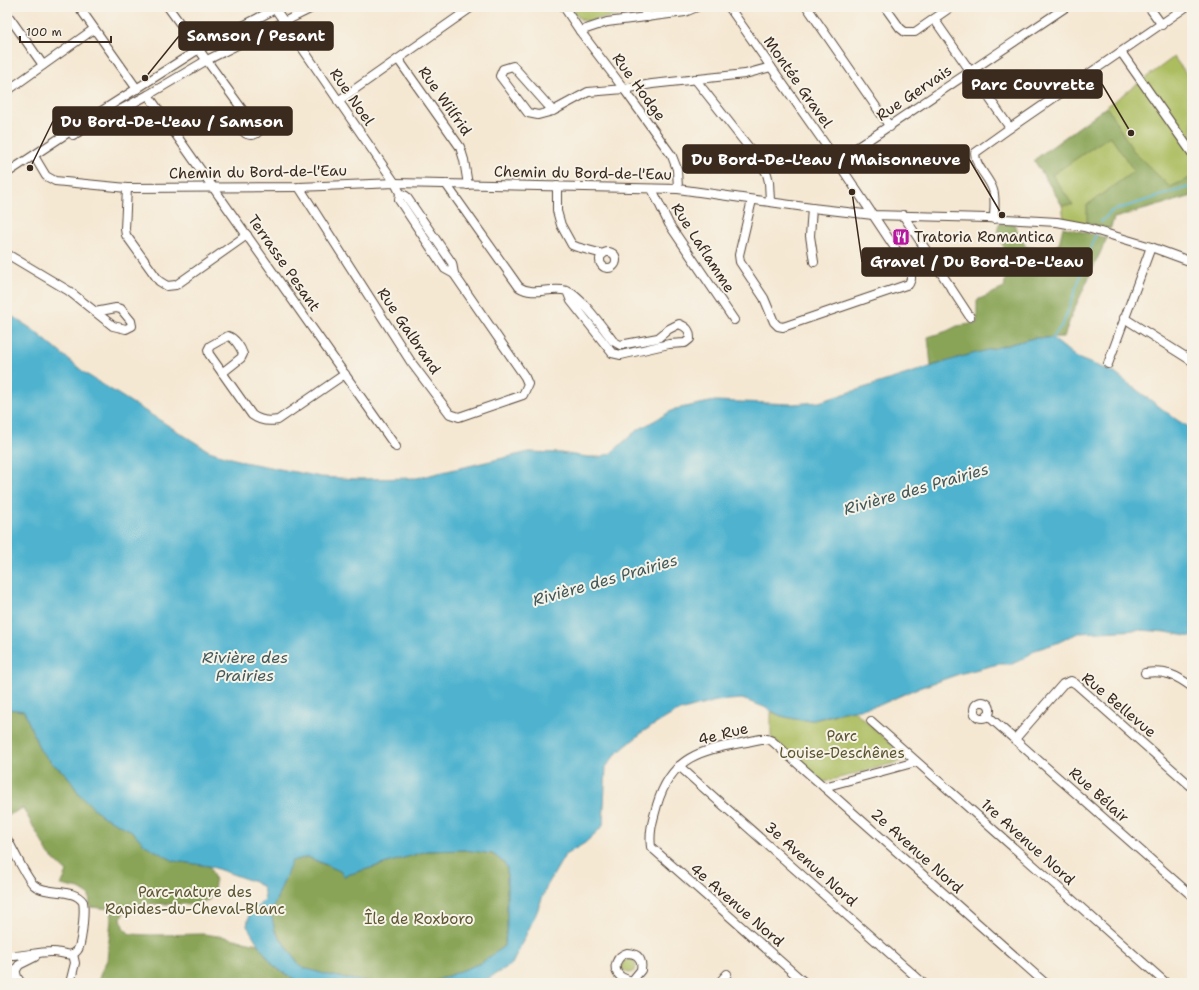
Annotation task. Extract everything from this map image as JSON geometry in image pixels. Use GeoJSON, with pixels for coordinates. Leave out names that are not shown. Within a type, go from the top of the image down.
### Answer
{"type":"FeatureCollection","features":[{"type":"Feature","properties":{"kind":"street"},"geometry":{"type":"LineString","coordinates":[[79,7],[137,89]]}},
{"type":"Feature","properties":{"kind":"street"},"geometry":{"type":"LineString","coordinates":[[168,7],[247,116]]}},
{"type":"Feature","properties":{"kind":"street"},"geometry":{"type":"LineString","coordinates":[[34,156],[148,95],[207,60],[283,21],[314,7]]}},
{"type":"Feature","properties":{"kind":"street"},"geometry":{"type":"LineString","coordinates":[[338,101],[472,7]]}},
{"type":"Feature","properties":{"kind":"street","name":"Rue Hodge"},"geometry":{"type":"LineString","coordinates":[[564,7],[672,156],[677,169],[678,189]]}},
{"type":"Feature","properties":{"kind":"street"},"geometry":{"type":"LineString","coordinates":[[642,7],[648,17]]}},
{"type":"Feature","properties":{"kind":"street"},"geometry":{"type":"LineString","coordinates":[[580,31],[607,22],[686,12],[697,7]]}},
{"type":"Feature","properties":{"kind":"street","name":"Montée Gravel"},"geometry":{"type":"LineString","coordinates":[[729,7],[873,214],[912,272],[912,279],[909,284],[783,327],[778,326],[774,322],[764,298],[740,262],[739,255],[752,200]]}},
{"type":"Feature","properties":{"kind":"street"},"geometry":{"type":"LineString","coordinates":[[807,7],[890,127]]}},
{"type":"Feature","properties":{"kind":"street"},"geometry":{"type":"LineString","coordinates":[[885,7],[900,28],[905,32],[915,32],[951,7]]}},
{"type":"Feature","properties":{"kind":"street","name":"Rue Gervais"},"geometry":{"type":"LineString","coordinates":[[837,161],[890,127],[1066,7]]}},
{"type":"Feature","properties":{"kind":"street"},"geometry":{"type":"LineString","coordinates":[[1149,7],[1162,25]]}},
{"type":"Feature","properties":{"kind":"street"},"geometry":{"type":"LineString","coordinates":[[994,219],[995,198],[993,189],[975,159],[975,153],[1187,7],[1192,13]]}},
{"type":"Feature","properties":{"kind":"street"},"geometry":{"type":"LineString","coordinates":[[7,173],[198,49],[276,8]]}},
{"type":"Feature","properties":{"kind":"street","name":"Rue Noel"},"geometry":{"type":"LineString","coordinates":[[276,8],[283,21],[400,192],[406,196],[452,263],[454,274],[525,377],[528,384]]}},
{"type":"Feature","properties":{"kind":"street"},"geometry":{"type":"LineString","coordinates":[[7,14],[43,64]]}},
{"type":"Feature","properties":{"kind":"street"},"geometry":{"type":"LineString","coordinates":[[934,19],[1010,128]]}},
{"type":"Feature","properties":{"kind":"street"},"geometry":{"type":"LineString","coordinates":[[7,91],[94,29]]}},
{"type":"Feature","properties":{"kind":"street"},"geometry":{"type":"LineString","coordinates":[[1121,52],[1192,153]]}},
{"type":"Feature","properties":{"kind":"street","name":"Rue Wilfrid"},"geometry":{"type":"LineString","coordinates":[[398,59],[460,147],[464,160],[468,185]]}},
{"type":"Feature","properties":{"kind":"street"},"geometry":{"type":"LineString","coordinates":[[553,111],[514,66],[503,69],[500,76],[528,113],[538,115],[553,111],[588,92],[745,74],[772,68]]}},
{"type":"Feature","properties":{"kind":"street"},"geometry":{"type":"LineString","coordinates":[[695,79],[758,159],[767,174],[770,201]]}},
{"type":"Feature","properties":{"kind":"street","name":"Terrasse Pesant"},"geometry":{"type":"LineString","coordinates":[[148,95],[396,447]]}},
{"type":"Feature","properties":{"kind":"street","name":"Chemin du Bord-de-l'Eau"},"geometry":{"type":"LineString","coordinates":[[34,156],[46,176],[55,181],[127,188],[299,187],[395,183],[678,189],[812,208],[873,214],[1057,222],[1084,227],[1151,247],[1192,262]]}},
{"type":"Feature","properties":{"kind":"street"},"geometry":{"type":"LineString","coordinates":[[446,184],[519,287],[524,291],[531,292],[557,290],[567,291],[577,296],[613,341],[620,345],[658,338],[669,329],[679,324],[687,328],[690,333],[690,339],[685,343],[669,344],[621,355],[612,353],[571,301],[567,291]]}},
{"type":"Feature","properties":{"kind":"street"},"geometry":{"type":"LineString","coordinates":[[557,186],[557,212],[560,225],[572,245],[603,254]]}},
{"type":"Feature","properties":{"kind":"street","name":"Rue Galbrand"},"geometry":{"type":"LineString","coordinates":[[299,187],[411,362],[450,414],[459,417],[523,395],[528,384]]}},
{"type":"Feature","properties":{"kind":"street"},"geometry":{"type":"LineString","coordinates":[[127,188],[126,235],[159,281],[167,286],[176,285],[247,235]]}},
{"type":"Feature","properties":{"kind":"street","name":"Rue Laflamme"},"geometry":{"type":"LineString","coordinates":[[652,189],[669,224],[734,320]]}},
{"type":"Feature","properties":{"kind":"street"},"geometry":{"type":"LineString","coordinates":[[812,208],[810,236],[814,262]]}},
{"type":"Feature","properties":{"kind":"street"},"geometry":{"type":"LineString","coordinates":[[903,215],[970,317]]}},
{"type":"Feature","properties":{"kind":"street"},"geometry":{"type":"LineString","coordinates":[[1108,364],[1151,247]]}},
{"type":"Feature","properties":{"kind":"street"},"geometry":{"type":"LineString","coordinates":[[7,254],[69,291],[95,312]]}},
{"type":"Feature","properties":{"kind":"street"},"geometry":{"type":"LineString","coordinates":[[1124,318],[1192,361]]}},
{"type":"Feature","properties":{"kind":"street"},"geometry":{"type":"LineString","coordinates":[[222,373],[241,358],[243,354],[242,350],[232,337],[228,336],[210,346],[208,350],[222,373],[252,415],[257,419],[268,422],[278,420],[345,374]]}},
{"type":"Feature","properties":{"kind":"street"},"geometry":{"type":"LineString","coordinates":[[618,355],[620,345]]}},
{"type":"Feature","properties":{"kind":"street"},"geometry":{"type":"LineString","coordinates":[[1145,673],[1167,673],[1182,680],[1192,687]]}},
{"type":"Feature","properties":{"kind":"street","name":"Rue Bellevue"},"geometry":{"type":"LineString","coordinates":[[1015,739],[1063,684],[1070,681],[1076,684],[1192,787]]}},
{"type":"Feature","properties":{"kind":"street","name":"Rue Bélair"},"geometry":{"type":"LineString","coordinates":[[987,715],[1192,896]]}},
{"type":"Feature","properties":{"kind":"street","name":"1re Avenue Nord"},"geometry":{"type":"LineString","coordinates":[[871,721],[1166,983]]}},
{"type":"Feature","properties":{"kind":"street","name":"4e Rue"},"geometry":{"type":"LineString","coordinates":[[651,847],[649,835],[662,789],[672,773],[679,766],[700,753],[761,739],[770,740]]}},
{"type":"Feature","properties":{"kind":"street","name":"2e Avenue Nord"},"geometry":{"type":"LineString","coordinates":[[770,740],[1045,983]]}},
{"type":"Feature","properties":{"kind":"street"},"geometry":{"type":"LineString","coordinates":[[824,787],[916,762]]}},
{"type":"Feature","properties":{"kind":"street","name":"3e Avenue Nord"},"geometry":{"type":"LineString","coordinates":[[679,766],[924,983]]}},
{"type":"Feature","properties":{"kind":"street"},"geometry":{"type":"LineString","coordinates":[[7,839],[28,878],[34,886],[76,896],[83,902],[84,910],[80,945],[77,951],[73,954],[68,955],[53,952],[7,956]]}},
{"type":"Feature","properties":{"kind":"street","name":"4e Avenue Nord"},"geometry":{"type":"LineString","coordinates":[[651,847],[805,983]]}},
{"type":"Feature","properties":{"kind":"street"},"geometry":{"type":"LineString","coordinates":[[7,979],[12,976],[24,962],[43,953]]}},
{"type":"Feature","properties":{"kind":"street"},"geometry":{"type":"LineString","coordinates":[[70,983],[75,962],[73,954]]}},
{"type":"Feature","properties":{"kind":"street"},"geometry":{"type":"LineString","coordinates":[[7,956],[14,961],[17,977],[22,983]]}},
{"type":"Feature","properties":{"kind":"street"},"geometry":{"type":"LineString","coordinates":[[719,983],[727,974]]}},
{"type":"Feature","properties":{"kind":"green space"},"geometry":{"type":"Polygon","coordinates":[[[570,7],[636,7],[637,10],[634,13],[586,21],[580,19],[570,7]]]}},
{"type":"Feature","properties":{"kind":"green space"},"geometry":{"type":"Polygon","coordinates":[[[1174,57],[1192,82],[1192,196],[1114,218],[1110,229],[1064,219],[1062,205],[1034,160],[1174,57]]]}},
{"type":"Feature","properties":{"kind":"green space"},"geometry":{"type":"Polygon","coordinates":[[[1107,107],[1134,152],[1170,187],[1192,177],[1192,196],[1114,218],[1110,229],[1087,222],[1087,205],[1134,171],[1110,136],[1052,175],[1073,205],[1062,205],[1034,160],[1107,107]]]}},
{"type":"Feature","properties":{"kind":"green space"},"geometry":{"type":"Polygon","coordinates":[[[247,115],[255,115],[261,121],[261,129],[255,135],[247,135],[241,129],[241,121],[247,115]]]}},
{"type":"Feature","properties":{"kind":"green space"},"geometry":{"type":"Polygon","coordinates":[[[999,224],[1014,224],[1026,247],[1049,249],[1059,244],[1063,227],[1107,238],[1072,314],[1064,337],[1034,338],[931,366],[928,337],[957,326],[977,323],[977,300],[1004,288],[1009,258],[997,233],[999,224]]]}},
{"type":"Feature","properties":{"kind":"green space","name":"Parc-nature des Rapides-du-Cheval-Blanc"},"geometry":{"type":"Polygon","coordinates":[[[7,709],[24,711],[40,750],[54,765],[66,774],[80,795],[102,816],[132,831],[145,845],[174,861],[209,866],[214,876],[215,886],[209,900],[192,904],[140,904],[128,908],[121,917],[123,927],[130,934],[204,934],[258,944],[274,966],[302,983],[98,983],[101,972],[107,960],[112,909],[90,907],[89,895],[79,889],[61,885],[67,872],[49,855],[23,808],[7,816],[7,709]]]}},
{"type":"Feature","properties":{"kind":"green space","name":"Parc Louise-Deschênes"},"geometry":{"type":"Polygon","coordinates":[[[853,710],[902,754],[902,761],[824,782],[771,737],[771,712],[781,716],[802,720],[813,720],[853,710]]]}},
{"type":"Feature","properties":{"kind":"green space","name":"Île de Roxboro"},"geometry":{"type":"Polygon","coordinates":[[[464,850],[483,852],[494,856],[504,863],[507,868],[507,928],[504,946],[483,962],[433,982],[373,983],[327,975],[301,967],[275,930],[271,913],[291,861],[307,857],[340,871],[344,876],[427,851],[464,850]]]}},
{"type":"Feature","properties":{"kind":"green space"},"geometry":{"type":"Polygon","coordinates":[[[626,959],[632,959],[636,963],[636,969],[632,973],[626,973],[622,969],[622,963],[626,959]]]}},
{"type":"Feature","properties":{"kind":"water","name":"Rivière des Prairies"},"geometry":{"type":"Polygon","coordinates":[[[7,313],[32,329],[86,374],[209,451],[244,462],[321,477],[357,479],[417,478],[529,452],[560,453],[599,457],[611,453],[636,431],[675,409],[715,401],[793,404],[819,402],[961,357],[1034,338],[1052,338],[1077,358],[1113,372],[1177,420],[1192,429],[1192,637],[1166,632],[1140,630],[1078,633],[1057,643],[1035,650],[1025,658],[1012,664],[998,664],[959,674],[913,690],[880,705],[838,713],[814,720],[800,720],[781,716],[764,707],[742,699],[716,701],[676,712],[644,731],[615,755],[606,767],[603,826],[585,843],[565,855],[547,886],[536,914],[512,964],[481,983],[404,983],[433,982],[483,962],[504,946],[507,928],[507,868],[504,863],[493,854],[464,850],[427,851],[344,876],[340,871],[308,857],[292,861],[271,913],[275,931],[301,967],[328,975],[373,983],[302,983],[274,966],[247,926],[249,915],[265,899],[263,887],[252,881],[209,866],[174,861],[145,845],[132,831],[102,816],[80,795],[66,774],[54,765],[40,750],[24,711],[7,709],[7,313]]]}},
{"type":"Feature","properties":{"kind":"waterway"},"geometry":{"type":"LineString","coordinates":[[1101,222],[1112,211],[1192,186]]}},
{"type":"Feature","properties":{"kind":"waterway"},"geometry":{"type":"LineString","coordinates":[[1052,338],[1063,324],[1096,234]]}},
{"type":"Feature","properties":{"kind":"place","name":"Samson / Pesant"},"geometry":{"type":"Point","coordinates":[145,78]}},
{"type":"Feature","properties":{"kind":"place","name":"Parc Couvrette"},"geometry":{"type":"Point","coordinates":[1131,133]}},
{"type":"Feature","properties":{"kind":"place","name":"Du Bord-De-L'eau / Samson"},"geometry":{"type":"Point","coordinates":[30,168]}},
{"type":"Feature","properties":{"kind":"place","name":"Gravel / Du Bord-De-L'eau"},"geometry":{"type":"Point","coordinates":[852,192]}},
{"type":"Feature","properties":{"kind":"place","name":"Du Bord-De-L'eau / Maisonneuve"},"geometry":{"type":"Point","coordinates":[1002,215]}},
{"type":"Feature","properties":{"kind":"place","name":"Tratoria Romantica"},"geometry":{"type":"Point","coordinates":[901,237]}}]}
